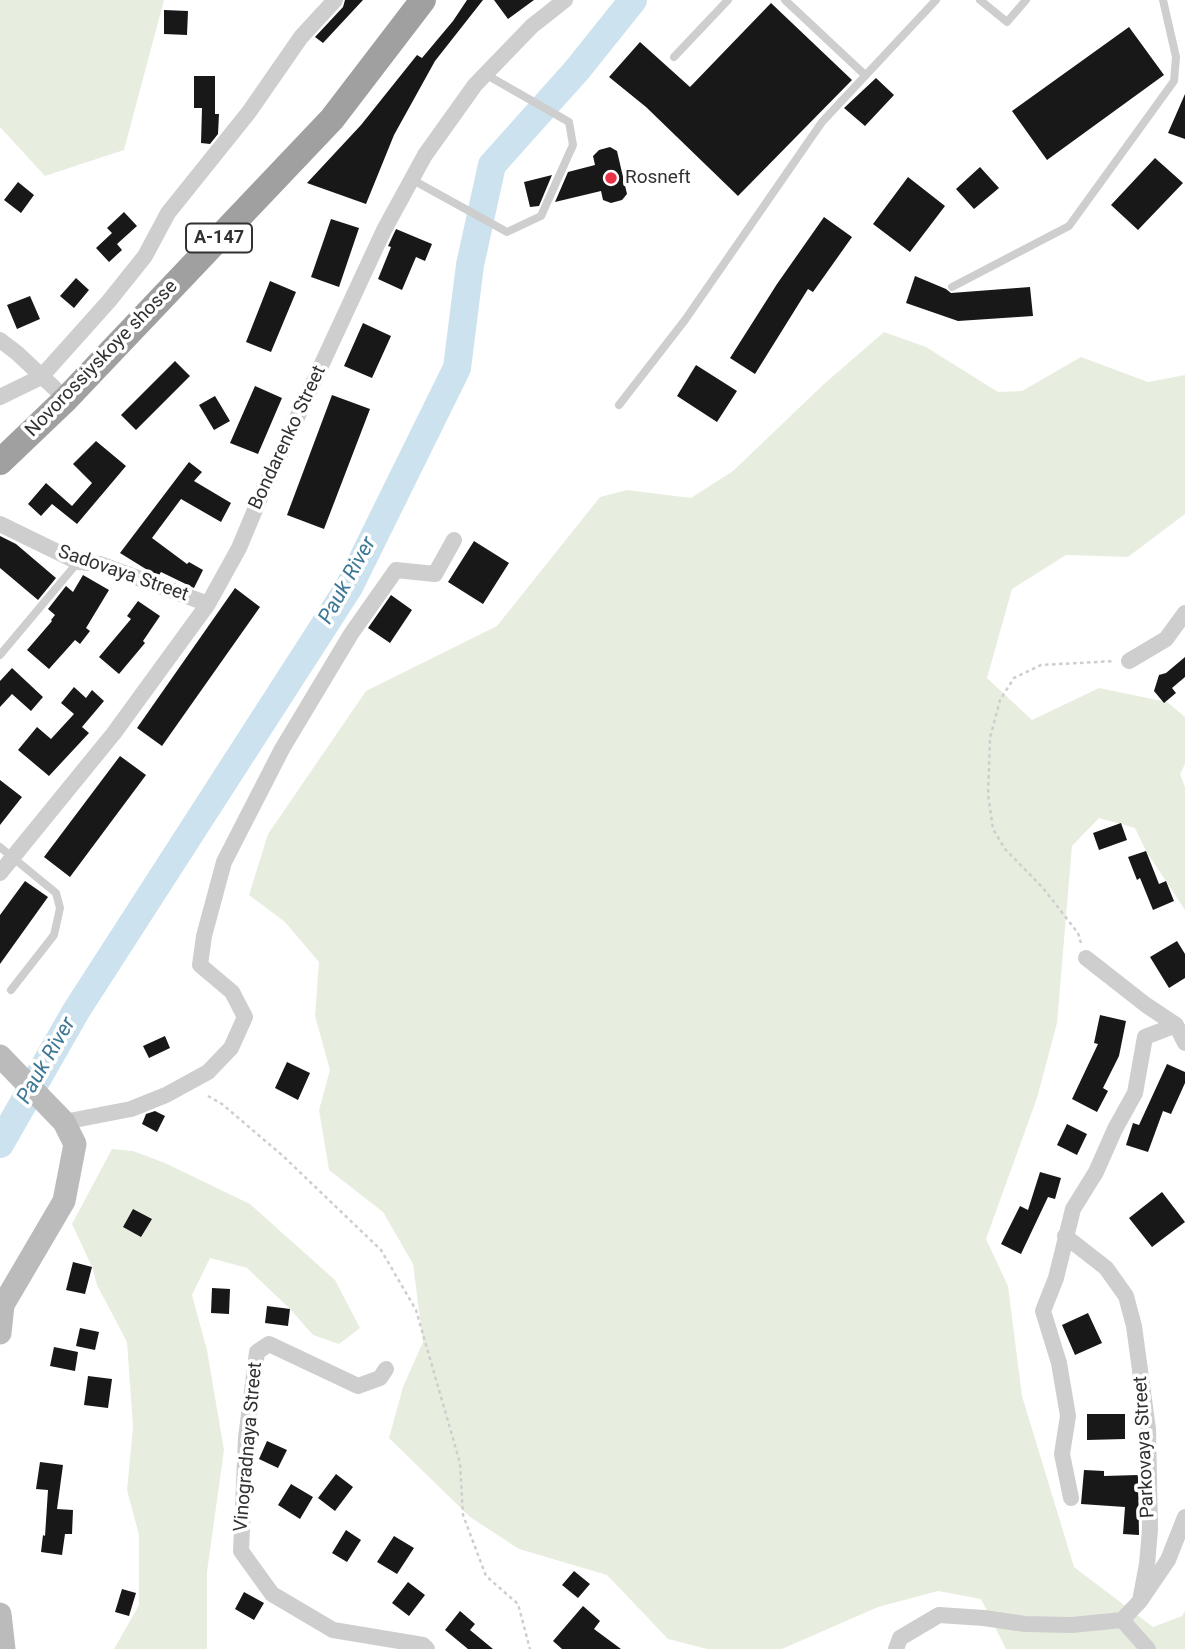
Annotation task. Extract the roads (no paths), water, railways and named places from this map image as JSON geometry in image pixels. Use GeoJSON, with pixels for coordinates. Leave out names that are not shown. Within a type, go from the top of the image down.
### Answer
{"type":"FeatureCollection","features":[{"type":"Feature","properties":{"kind":"highway","name":"Novorossiyskoye shosse"},"geometry":{"type":"LineString","coordinates":[[0,462],[66,399],[332,119],[423,0]]}},
{"type":"Feature","properties":{"kind":"main road"},"geometry":{"type":"LineString","coordinates":[[0,1056],[64,1122],[75,1144],[64,1201],[2,1307],[0,1333]]}},
{"type":"Feature","properties":{"kind":"main road"},"geometry":{"type":"LineString","coordinates":[[0,1614],[4,1649]]}},
{"type":"Feature","properties":{"kind":"street"},"geometry":{"type":"LineString","coordinates":[[0,397],[41,377],[68,349],[145,256],[169,213],[249,112],[301,37],[335,0]]}},
{"type":"Feature","properties":{"kind":"street","name":"Bondarenko Street"},"geometry":{"type":"LineString","coordinates":[[0,873],[6,853],[114,733],[208,604],[239,548],[378,243],[411,179],[433,144],[485,74],[531,26],[565,0]]}},
{"type":"Feature","properties":{"kind":"street"},"geometry":{"type":"LineString","coordinates":[[0,340],[66,399]]}},
{"type":"Feature","properties":{"kind":"street","name":"Sadovaya Street"},"geometry":{"type":"LineString","coordinates":[[0,524],[78,562],[100,564],[208,604]]}},
{"type":"Feature","properties":{"kind":"street"},"geometry":{"type":"LineString","coordinates":[[64,1122],[131,1109],[166,1095],[208,1072],[231,1048],[245,1017],[232,992],[200,965],[204,936],[224,862],[282,749],[351,634],[396,570],[435,574],[454,540]]}},
{"type":"Feature","properties":{"kind":"street"},"geometry":{"type":"LineString","coordinates":[[1129,661],[1166,639],[1185,613]]}},
{"type":"Feature","properties":{"kind":"street"},"geometry":{"type":"LineString","coordinates":[[1086,958],[1176,1025],[1185,1043]]}},
{"type":"Feature","properties":{"kind":"street"},"geometry":{"type":"LineString","coordinates":[[1071,1498],[1062,1454],[1068,1416],[1066,1402],[1059,1363],[1042,1311],[1056,1278],[1073,1209],[1096,1172],[1135,1093],[1145,1037],[1176,1025]]}},
{"type":"Feature","properties":{"kind":"street","name":"Parkovaya Street"},"geometry":{"type":"LineString","coordinates":[[1065,1236],[1106,1268],[1126,1296],[1134,1326],[1148,1429],[1150,1530],[1140,1601]]}},
{"type":"Feature","properties":{"kind":"street","name":"Vinogradnaya Street"},"geometry":{"type":"LineString","coordinates":[[386,1369],[380,1378],[358,1385],[269,1344],[257,1352],[246,1438],[241,1551],[272,1594],[333,1630],[423,1646],[427,1649]]}},
{"type":"Feature","properties":{"kind":"street"},"geometry":{"type":"LineString","coordinates":[[896,1649],[900,1638],[939,1615],[1025,1624],[1072,1625],[1122,1620],[1140,1601],[1168,1560],[1185,1517]]}},
{"type":"Feature","properties":{"kind":"street"},"geometry":{"type":"LineString","coordinates":[[1122,1620],[1148,1649]]}},
{"type":"Feature","properties":{"kind":"lane"},"geometry":{"type":"LineString","coordinates":[[674,57],[728,0]]}},
{"type":"Feature","properties":{"kind":"lane"},"geometry":{"type":"LineString","coordinates":[[785,0],[865,75]]}},
{"type":"Feature","properties":{"kind":"lane"},"geometry":{"type":"LineString","coordinates":[[619,405],[685,320],[822,122],[936,0]]}},
{"type":"Feature","properties":{"kind":"lane"},"geometry":{"type":"LineString","coordinates":[[980,0],[1007,22],[1026,0]]}},
{"type":"Feature","properties":{"kind":"lane"},"geometry":{"type":"LineString","coordinates":[[952,287],[1069,226],[1174,80],[1176,57],[1163,0]]}},
{"type":"Feature","properties":{"kind":"lane"},"geometry":{"type":"LineString","coordinates":[[411,179],[507,232],[541,216],[573,145],[569,122],[485,74]]}},
{"type":"Feature","properties":{"kind":"lane"},"geometry":{"type":"LineString","coordinates":[[0,655],[78,562]]}},
{"type":"Feature","properties":{"kind":"lane"},"geometry":{"type":"LineString","coordinates":[[6,853],[56,893],[60,908],[54,935],[11,990]]}},
{"type":"Feature","properties":{"kind":"waterway","name":"Pauk River"},"geometry":{"type":"LineString","coordinates":[[0,1144],[76,1011],[349,587],[457,368],[470,265],[492,165],[577,70],[633,0]]}},
{"type":"Feature","properties":{"kind":"place","name":"Rosneft"},"geometry":{"type":"Point","coordinates":[611,178]}}]}
